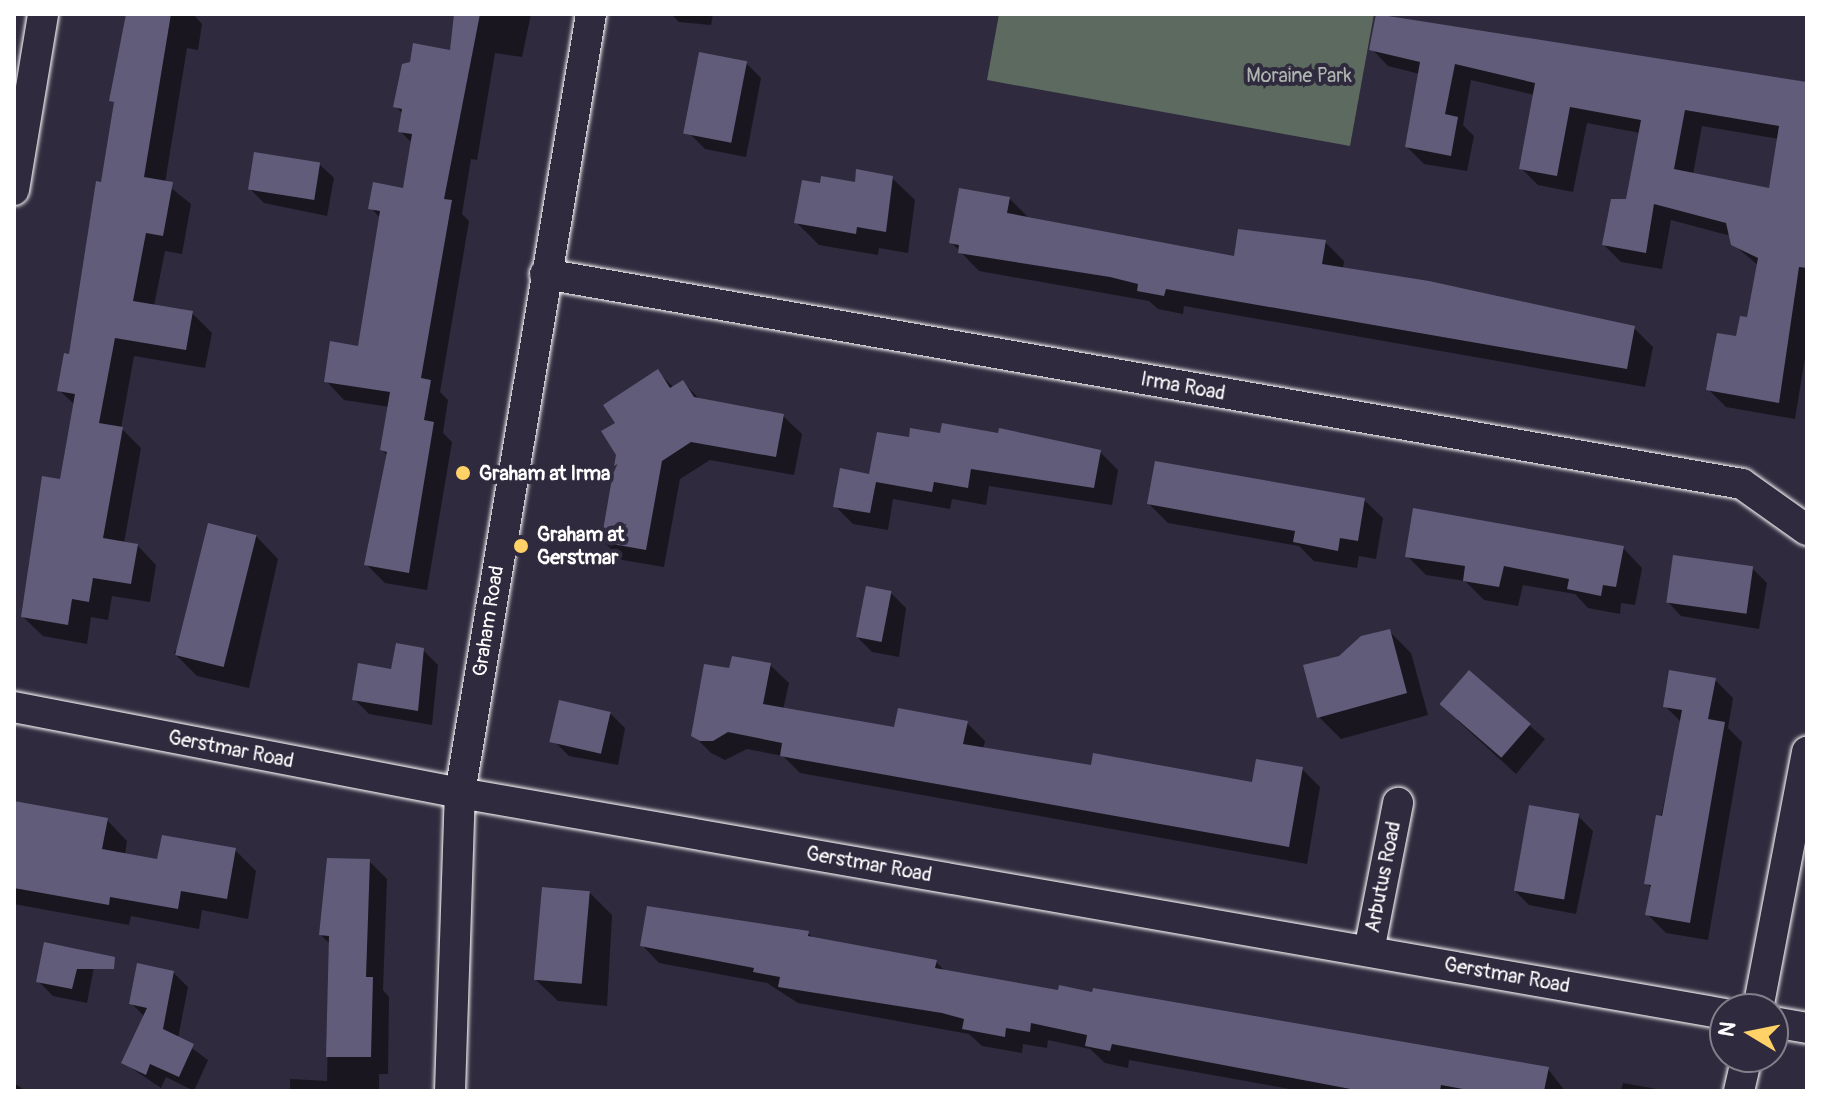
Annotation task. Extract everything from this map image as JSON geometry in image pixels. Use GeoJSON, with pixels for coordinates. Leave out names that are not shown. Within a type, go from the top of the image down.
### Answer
{"type":"FeatureCollection","features":[{"type":"Feature","properties":{"kind":"street"},"geometry":{"type":"LineString","coordinates":[[14,190],[43,14]]}},
{"type":"Feature","properties":{"kind":"street","name":"Graham Road"},"geometry":{"type":"LineString","coordinates":[[450,1091],[460,793],[591,14]]}},
{"type":"Feature","properties":{"kind":"street","name":"Irma Road"},"geometry":{"type":"LineString","coordinates":[[545,274],[1742,484],[1807,530]]}},
{"type":"Feature","properties":{"kind":"street","name":"Gerstmar Road"},"geometry":{"type":"LineString","coordinates":[[14,707],[460,793],[1709,1011]]}},
{"type":"Feature","properties":{"kind":"street"},"geometry":{"type":"LineString","coordinates":[[1761,993],[1807,752]]}},
{"type":"Feature","properties":{"kind":"street","name":"Arbutus Road"},"geometry":{"type":"LineString","coordinates":[[1369,951],[1398,803]]}},
{"type":"Feature","properties":{"kind":"green space","name":"Moraine Park"},"geometry":{"type":"Polygon","coordinates":[[[999,14],[1374,14],[1350,146],[987,80],[999,14]]]}},
{"type":"Feature","properties":{"kind":"building"},"geometry":{"type":"Polygon","coordinates":[[[126,14],[171,14],[144,177],[173,182],[163,236],[146,233],[133,301],[193,311],[186,350],[115,338],[99,423],[123,427],[103,538],[138,544],[131,584],[93,578],[89,602],[72,599],[68,625],[21,617],[42,476],[60,479],[75,394],[57,391],[64,353],[69,354],[96,181],[101,182],[114,102],[109,101],[126,14]]]}},
{"type":"Feature","properties":{"kind":"building"},"geometry":{"type":"Polygon","coordinates":[[[454,14],[480,14],[444,199],[452,200],[421,378],[431,380],[424,420],[434,422],[409,573],[364,565],[387,452],[380,450],[390,392],[324,382],[330,341],[358,346],[380,211],[368,209],[373,182],[403,188],[412,134],[398,132],[402,109],[393,107],[402,64],[410,62],[413,43],[450,50],[454,14]]]}},
{"type":"Feature","properties":{"kind":"building"},"geometry":{"type":"Polygon","coordinates":[[[1376,14],[1807,82],[1807,268],[1799,267],[1779,403],[1706,390],[1717,333],[1736,336],[1740,316],[1747,317],[1758,258],[1731,245],[1726,223],[1654,204],[1646,253],[1602,245],[1611,199],[1626,199],[1641,120],[1570,107],[1557,176],[1519,169],[1535,83],[1455,64],[1445,114],[1458,117],[1451,156],[1405,147],[1420,62],[1369,50],[1376,14]],[[1685,110],[1674,169],[1769,188],[1779,126],[1685,110]]]}},
{"type":"Feature","properties":{"kind":"building"},"geometry":{"type":"Polygon","coordinates":[[[699,52],[747,61],[731,143],[683,133],[699,52]]]}},
{"type":"Feature","properties":{"kind":"building"},"geometry":{"type":"Polygon","coordinates":[[[254,152],[320,162],[314,200],[248,190],[254,152]]]}},
{"type":"Feature","properties":{"kind":"building"},"geometry":{"type":"Polygon","coordinates":[[[856,169],[893,176],[886,232],[857,227],[856,234],[794,223],[802,180],[820,183],[821,176],[855,182],[856,169]]]}},
{"type":"Feature","properties":{"kind":"building"},"geometry":{"type":"Polygon","coordinates":[[[959,188],[1010,197],[1007,213],[1234,256],[1238,229],[1326,240],[1322,264],[1429,281],[1635,326],[1627,369],[1166,289],[1164,296],[1137,291],[1138,284],[1110,277],[958,253],[959,245],[949,243],[959,188]]]}},
{"type":"Feature","properties":{"kind":"building"},"geometry":{"type":"Polygon","coordinates":[[[658,369],[670,388],[683,380],[694,397],[784,414],[776,457],[691,442],[662,461],[646,550],[601,542],[616,455],[601,431],[615,423],[603,405],[658,369]]]}},
{"type":"Feature","properties":{"kind":"building"},"geometry":{"type":"Polygon","coordinates":[[[942,423],[998,433],[999,428],[1101,450],[1094,488],[971,469],[968,488],[934,482],[932,492],[876,482],[870,513],[833,507],[840,468],[869,474],[877,432],[909,437],[910,428],[940,433],[942,423]]]}},
{"type":"Feature","properties":{"kind":"building"},"geometry":{"type":"Polygon","coordinates":[[[1155,461],[1365,498],[1358,541],[1340,538],[1338,551],[1293,542],[1295,531],[1147,504],[1155,461]]]}},
{"type":"Feature","properties":{"kind":"building"},"geometry":{"type":"Polygon","coordinates":[[[1413,508],[1624,546],[1616,587],[1603,585],[1601,596],[1567,589],[1569,579],[1504,566],[1499,587],[1463,581],[1465,566],[1405,557],[1413,508]]]}},
{"type":"Feature","properties":{"kind":"building"},"geometry":{"type":"Polygon","coordinates":[[[208,523],[257,535],[224,667],[175,655],[208,523]]]}},
{"type":"Feature","properties":{"kind":"building"},"geometry":{"type":"Polygon","coordinates":[[[1673,555],[1753,566],[1747,614],[1666,603],[1673,555]]]}},
{"type":"Feature","properties":{"kind":"building"},"geometry":{"type":"Polygon","coordinates":[[[866,586],[892,591],[882,642],[856,637],[866,586]]]}},
{"type":"Feature","properties":{"kind":"building"},"geometry":{"type":"Polygon","coordinates":[[[1390,629],[1407,693],[1317,718],[1303,665],[1339,656],[1361,636],[1390,629]]]}},
{"type":"Feature","properties":{"kind":"building"},"geometry":{"type":"Polygon","coordinates":[[[396,643],[424,648],[418,711],[352,700],[358,663],[391,669],[396,643]]]}},
{"type":"Feature","properties":{"kind":"building"},"geometry":{"type":"Polygon","coordinates":[[[732,656],[771,663],[763,704],[894,727],[898,708],[968,721],[963,744],[1091,765],[1093,753],[1252,782],[1256,759],[1303,767],[1289,847],[780,756],[782,743],[728,732],[713,741],[700,741],[691,736],[704,664],[729,668],[732,656]]]}},
{"type":"Feature","properties":{"kind":"building"},"geometry":{"type":"Polygon","coordinates":[[[1469,670],[1531,724],[1501,758],[1439,704],[1469,670]]]}},
{"type":"Feature","properties":{"kind":"building"},"geometry":{"type":"Polygon","coordinates":[[[1669,670],[1716,678],[1708,719],[1725,722],[1690,923],[1645,915],[1651,885],[1644,884],[1656,815],[1662,816],[1682,710],[1663,707],[1669,670]]]}},
{"type":"Feature","properties":{"kind":"building"},"geometry":{"type":"Polygon","coordinates":[[[559,700],[611,712],[601,754],[549,742],[559,700]]]}},
{"type":"Feature","properties":{"kind":"building"},"geometry":{"type":"Polygon","coordinates":[[[14,801],[108,818],[102,849],[157,859],[162,835],[236,848],[227,899],[181,891],[178,909],[110,897],[109,905],[14,888],[14,801]]]}},
{"type":"Feature","properties":{"kind":"building"},"geometry":{"type":"Polygon","coordinates":[[[1529,805],[1579,814],[1564,900],[1514,891],[1529,805]]]}},
{"type":"Feature","properties":{"kind":"building"},"geometry":{"type":"Polygon","coordinates":[[[327,858],[370,859],[366,977],[373,977],[371,1057],[326,1057],[329,936],[319,935],[327,858]]]}},
{"type":"Feature","properties":{"kind":"building"},"geometry":{"type":"Polygon","coordinates":[[[542,887],[590,891],[582,984],[534,980],[542,887]]]}},
{"type":"Feature","properties":{"kind":"building"},"geometry":{"type":"Polygon","coordinates":[[[647,906],[809,931],[808,936],[937,960],[935,968],[1058,990],[1059,985],[1092,992],[1093,988],[1549,1067],[1544,1091],[1474,1091],[1441,1085],[1440,1091],[1361,1091],[1112,1044],[1110,1051],[1085,1046],[1087,1035],[1031,1023],[1030,1032],[1006,1028],[1005,1037],[962,1029],[964,1019],[942,1013],[778,987],[780,977],[753,972],[754,968],[640,946],[647,906]]]}},
{"type":"Feature","properties":{"kind":"building"},"geometry":{"type":"Polygon","coordinates":[[[44,942],[115,957],[114,969],[77,969],[72,989],[36,982],[44,942]]]}},
{"type":"Feature","properties":{"kind":"building"},"geometry":{"type":"Polygon","coordinates":[[[137,963],[174,971],[163,1029],[194,1044],[179,1077],[150,1064],[146,1075],[121,1063],[147,1008],[129,1004],[137,963]]]}},
{"type":"Feature","properties":{"kind":"place","name":"Graham at Irma"},"geometry":{"type":"Point","coordinates":[463,473]}},
{"type":"Feature","properties":{"kind":"place","name":"Graham at Gerstmar"},"geometry":{"type":"Point","coordinates":[521,546]}}]}
